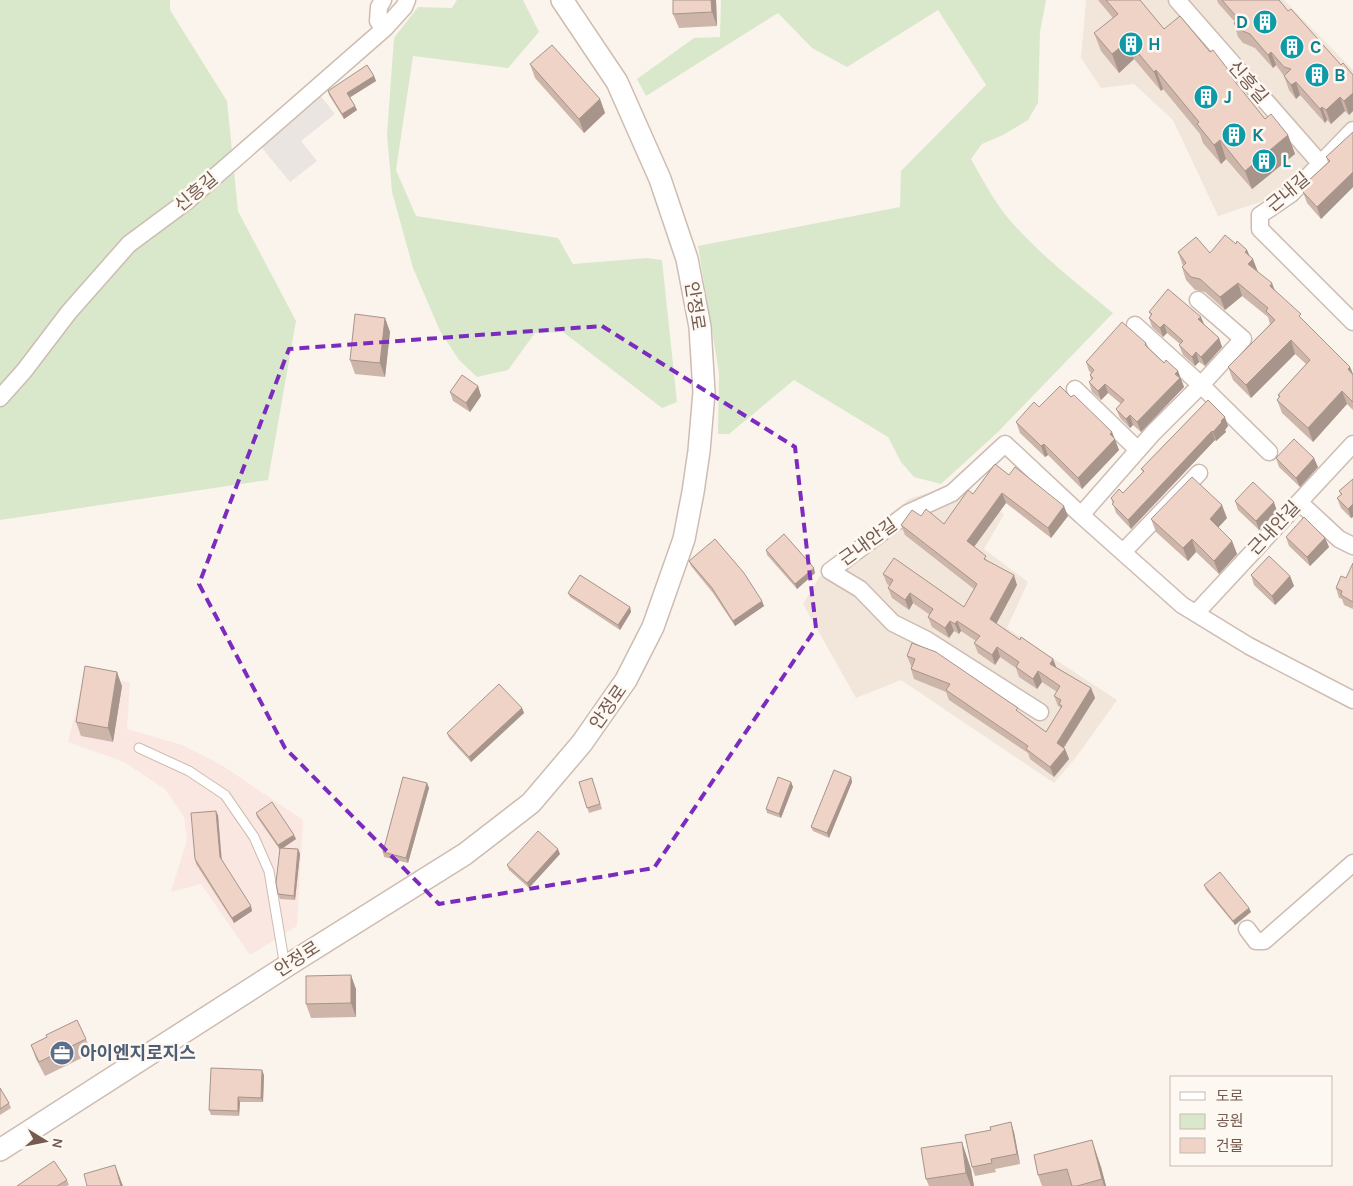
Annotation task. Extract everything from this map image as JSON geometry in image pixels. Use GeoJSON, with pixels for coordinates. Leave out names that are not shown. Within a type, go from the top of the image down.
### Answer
{"type":"FeatureCollection","features":[{"type":"Feature","properties":{"kind":"street"},"geometry":{"type":"LineString","coordinates":[[382,0],[378,21],[384,28]]}},
{"type":"Feature","properties":{"kind":"street","name":"신흥길"},"geometry":{"type":"LineString","coordinates":[[0,398],[24,371],[69,312],[129,244],[187,201],[384,28],[404,7],[407,0]]}},
{"type":"Feature","properties":{"kind":"street","name":"안정로"},"geometry":{"type":"LineString","coordinates":[[0,1150],[465,854],[531,803],[582,743],[626,680],[653,627],[684,539],[699,451],[704,392],[700,327],[687,258],[660,179],[617,82],[562,0]]}},
{"type":"Feature","properties":{"kind":"street","name":"신흥길"},"geometry":{"type":"LineString","coordinates":[[1177,0],[1320,163]]}},
{"type":"Feature","properties":{"kind":"street","name":"근내길"},"geometry":{"type":"LineString","coordinates":[[1353,130],[1291,194],[1260,215],[1260,229],[1353,322]]}},
{"type":"Feature","properties":{"kind":"street"},"geometry":{"type":"LineString","coordinates":[[1080,515],[1138,450],[1243,339],[1198,300]]}},
{"type":"Feature","properties":{"kind":"street"},"geometry":{"type":"LineString","coordinates":[[1135,325],[1201,385],[1269,452]]}},
{"type":"Feature","properties":{"kind":"street"},"geometry":{"type":"LineString","coordinates":[[1075,389],[1138,450]]}},
{"type":"Feature","properties":{"kind":"street","name":"근내안길"},"geometry":{"type":"LineString","coordinates":[[1040,712],[927,640],[893,623],[860,589],[830,571],[908,513],[952,493],[1005,444],[1080,515],[1182,605],[1249,646],[1353,700]]}},
{"type":"Feature","properties":{"kind":"street","name":"근내안길"},"geometry":{"type":"LineString","coordinates":[[1196,613],[1353,444]]}},
{"type":"Feature","properties":{"kind":"street"},"geometry":{"type":"LineString","coordinates":[[1123,552],[1199,473]]}},
{"type":"Feature","properties":{"kind":"street"},"geometry":{"type":"LineString","coordinates":[[1299,502],[1339,539],[1353,546]]}},
{"type":"Feature","properties":{"kind":"street"},"geometry":{"type":"LineString","coordinates":[[1247,929],[1256,941],[1264,941],[1353,862]]}},
{"type":"Feature","properties":{"kind":"lane"},"geometry":{"type":"LineString","coordinates":[[139,748],[189,771],[225,795],[254,836],[269,871],[285,967]]}},
{"type":"Feature","properties":{"kind":"highlighted area"},"geometry":{"type":"Polygon","coordinates":[[[602,326],[795,447],[816,628],[654,868],[439,904],[285,748],[199,584],[289,349],[602,326]]]}},
{"type":"Feature","properties":{"kind":"shaded area"},"geometry":{"type":"Polygon","coordinates":[[[1086,0],[1284,0],[1353,70],[1353,119],[1275,197],[1218,216],[1173,120],[1134,84],[1101,88],[1081,58],[1086,0]]]}},
{"type":"Feature","properties":{"kind":"shaded area"},"geometry":{"type":"Polygon","coordinates":[[[319,94],[335,114],[301,141],[317,161],[290,182],[258,143],[319,94]]]}},
{"type":"Feature","properties":{"kind":"shaded area"},"geometry":{"type":"Polygon","coordinates":[[[953,485],[1004,514],[984,549],[1028,582],[1007,628],[1117,700],[1077,756],[1054,783],[901,680],[856,698],[803,604],[828,563],[909,499],[953,485]]]}},
{"type":"Feature","properties":{"kind":"shaded area"},"geometry":{"type":"Polygon","coordinates":[[[84,675],[130,682],[127,729],[182,745],[223,766],[303,820],[297,926],[250,955],[201,884],[171,892],[187,840],[184,817],[165,789],[124,762],[68,742],[84,675]]]}},
{"type":"Feature","properties":{"kind":"green space"},"geometry":{"type":"Polygon","coordinates":[[[0,0],[170,0],[170,10],[227,101],[238,211],[296,321],[268,480],[0,520],[0,0]]]}},
{"type":"Feature","properties":{"kind":"green space"},"geometry":{"type":"Polygon","coordinates":[[[457,0],[523,0],[539,32],[508,68],[413,56],[396,170],[416,216],[558,238],[573,264],[647,258],[662,260],[677,402],[662,408],[563,332],[535,333],[508,370],[477,377],[459,360],[440,331],[413,268],[392,192],[387,134],[394,38],[418,7],[452,8],[457,0]]]}},
{"type":"Feature","properties":{"kind":"green space"},"geometry":{"type":"Polygon","coordinates":[[[721,0],[1046,0],[1040,32],[1038,103],[1028,120],[1003,135],[982,144],[971,159],[1008,219],[1050,260],[1113,313],[998,432],[941,484],[914,477],[901,462],[888,437],[794,380],[729,434],[718,434],[719,373],[698,246],[900,207],[901,171],[986,85],[938,10],[847,67],[812,48],[778,13],[646,96],[637,79],[694,38],[720,37],[721,0]]]}},
{"type":"Feature","properties":{"kind":"building"},"geometry":{"type":"Polygon","coordinates":[[[673,0],[711,0],[712,12],[673,14],[673,0]]]}},
{"type":"Feature","properties":{"kind":"building"},"geometry":{"type":"Polygon","coordinates":[[[1106,0],[1140,0],[1164,29],[1180,16],[1210,52],[1213,50],[1230,72],[1228,73],[1265,119],[1271,114],[1288,135],[1245,171],[1220,140],[1214,145],[1197,124],[1199,122],[1156,70],[1154,72],[1128,41],[1112,54],[1094,33],[1118,14],[1106,0]]]}},
{"type":"Feature","properties":{"kind":"building"},"geometry":{"type":"Polygon","coordinates":[[[1222,0],[1279,0],[1288,11],[1291,9],[1341,65],[1343,63],[1353,75],[1353,93],[1344,101],[1340,97],[1326,110],[1322,107],[1320,109],[1296,82],[1291,85],[1284,76],[1291,69],[1284,67],[1271,52],[1268,55],[1250,34],[1238,29],[1234,23],[1240,17],[1235,15],[1222,0]]]}},
{"type":"Feature","properties":{"kind":"building"},"geometry":{"type":"Polygon","coordinates":[[[552,45],[600,99],[579,119],[530,64],[552,45]]]}},
{"type":"Feature","properties":{"kind":"building"},"geometry":{"type":"Polygon","coordinates":[[[367,65],[374,76],[347,93],[355,106],[342,114],[328,91],[367,65]]]}},
{"type":"Feature","properties":{"kind":"building"},"geometry":{"type":"Polygon","coordinates":[[[1353,132],[1353,172],[1317,207],[1303,192],[1311,184],[1308,181],[1330,161],[1326,157],[1353,132]]]}},
{"type":"Feature","properties":{"kind":"building"},"geometry":{"type":"Polygon","coordinates":[[[1225,235],[1236,244],[1237,241],[1247,250],[1245,252],[1253,259],[1248,264],[1272,283],[1270,286],[1301,314],[1299,316],[1350,367],[1348,369],[1353,375],[1353,402],[1342,391],[1308,428],[1277,400],[1280,396],[1278,395],[1310,360],[1291,340],[1246,385],[1228,367],[1275,320],[1266,311],[1268,308],[1238,283],[1220,297],[1200,279],[1191,277],[1182,267],[1186,263],[1178,252],[1196,237],[1210,253],[1225,235]]]}},
{"type":"Feature","properties":{"kind":"building"},"geometry":{"type":"Polygon","coordinates":[[[1168,289],[1201,317],[1198,319],[1219,338],[1201,357],[1196,352],[1192,357],[1179,345],[1183,341],[1164,324],[1160,328],[1149,318],[1152,314],[1149,312],[1168,289]]]}},
{"type":"Feature","properties":{"kind":"building"},"geometry":{"type":"Polygon","coordinates":[[[355,314],[385,318],[380,363],[350,360],[355,314]]]}},
{"type":"Feature","properties":{"kind":"building"},"geometry":{"type":"Polygon","coordinates":[[[1122,322],[1146,343],[1145,345],[1164,363],[1166,360],[1178,371],[1175,374],[1180,378],[1137,422],[1130,415],[1126,419],[1116,409],[1124,400],[1105,384],[1098,391],[1089,382],[1093,378],[1090,375],[1094,370],[1086,362],[1122,322]]]}},
{"type":"Feature","properties":{"kind":"building"},"geometry":{"type":"Polygon","coordinates":[[[462,375],[478,386],[466,403],[450,392],[462,375]]]}},
{"type":"Feature","properties":{"kind":"building"},"geometry":{"type":"Polygon","coordinates":[[[1060,386],[1071,397],[1074,395],[1112,432],[1110,434],[1115,439],[1078,478],[1044,444],[1041,446],[1016,422],[1034,402],[1039,407],[1060,386]]]}},
{"type":"Feature","properties":{"kind":"building"},"geometry":{"type":"Polygon","coordinates":[[[1208,400],[1225,417],[1222,422],[1128,520],[1112,504],[1114,502],[1111,498],[1119,489],[1123,493],[1144,471],[1141,469],[1208,400]]]}},
{"type":"Feature","properties":{"kind":"building"},"geometry":{"type":"Polygon","coordinates":[[[1294,439],[1314,458],[1296,478],[1276,458],[1294,439]]]}},
{"type":"Feature","properties":{"kind":"building"},"geometry":{"type":"Polygon","coordinates":[[[995,464],[1009,475],[1015,467],[1064,506],[1048,528],[1002,493],[967,541],[986,556],[984,559],[1014,575],[990,619],[1020,640],[1021,637],[1053,659],[1050,664],[1091,688],[1057,743],[1065,749],[1050,767],[1026,749],[1028,746],[946,690],[950,684],[911,669],[915,659],[907,656],[912,643],[936,652],[1018,708],[1016,710],[1046,732],[1062,706],[1059,704],[1061,700],[1054,696],[1060,686],[1038,671],[1033,679],[1016,667],[1019,662],[997,647],[992,655],[974,643],[980,636],[957,621],[955,624],[950,621],[945,628],[928,617],[933,609],[910,593],[905,600],[888,588],[893,580],[883,574],[894,558],[964,607],[977,584],[901,525],[912,510],[921,516],[926,509],[944,524],[968,490],[973,494],[995,464]]]}},
{"type":"Feature","properties":{"kind":"building"},"geometry":{"type":"Polygon","coordinates":[[[1192,477],[1222,505],[1210,519],[1232,541],[1214,561],[1192,539],[1183,548],[1151,519],[1192,477]]]}},
{"type":"Feature","properties":{"kind":"building"},"geometry":{"type":"Polygon","coordinates":[[[1353,479],[1353,504],[1348,509],[1337,498],[1342,494],[1339,491],[1353,479]]]}},
{"type":"Feature","properties":{"kind":"building"},"geometry":{"type":"Polygon","coordinates":[[[1253,482],[1274,502],[1256,521],[1235,501],[1253,482]]]}},
{"type":"Feature","properties":{"kind":"building"},"geometry":{"type":"Polygon","coordinates":[[[1304,517],[1325,538],[1307,557],[1286,537],[1304,517]]]}},
{"type":"Feature","properties":{"kind":"building"},"geometry":{"type":"Polygon","coordinates":[[[784,534],[814,568],[795,584],[766,550],[784,534]]]}},
{"type":"Feature","properties":{"kind":"building"},"geometry":{"type":"Polygon","coordinates":[[[715,539],[744,573],[762,601],[733,621],[712,588],[689,561],[715,539]]]}},
{"type":"Feature","properties":{"kind":"building"},"geometry":{"type":"Polygon","coordinates":[[[1269,556],[1290,576],[1272,596],[1251,575],[1269,556]]]}},
{"type":"Feature","properties":{"kind":"building"},"geometry":{"type":"Polygon","coordinates":[[[1353,563],[1353,602],[1341,595],[1342,591],[1336,588],[1341,576],[1346,578],[1353,563]]]}},
{"type":"Feature","properties":{"kind":"building"},"geometry":{"type":"Polygon","coordinates":[[[580,575],[630,607],[618,625],[568,593],[580,575]]]}},
{"type":"Feature","properties":{"kind":"building"},"geometry":{"type":"Polygon","coordinates":[[[85,666],[117,672],[108,728],[76,722],[85,666]]]}},
{"type":"Feature","properties":{"kind":"building"},"geometry":{"type":"Polygon","coordinates":[[[499,684],[522,708],[469,757],[447,733],[499,684]]]}},
{"type":"Feature","properties":{"kind":"building"},"geometry":{"type":"Polygon","coordinates":[[[834,770],[851,777],[827,833],[811,827],[834,770]]]}},
{"type":"Feature","properties":{"kind":"building"},"geometry":{"type":"Polygon","coordinates":[[[403,777],[427,783],[406,858],[383,852],[403,777]]]}},
{"type":"Feature","properties":{"kind":"building"},"geometry":{"type":"Polygon","coordinates":[[[778,777],[791,782],[779,814],[766,809],[778,777]]]}},
{"type":"Feature","properties":{"kind":"building"},"geometry":{"type":"Polygon","coordinates":[[[592,778],[600,804],[587,808],[579,782],[592,778]]]}},
{"type":"Feature","properties":{"kind":"building"},"geometry":{"type":"Polygon","coordinates":[[[272,802],[294,835],[278,845],[256,813],[272,802]]]}},
{"type":"Feature","properties":{"kind":"building"},"geometry":{"type":"Polygon","coordinates":[[[216,811],[220,857],[251,906],[232,918],[195,859],[191,813],[216,811]]]}},
{"type":"Feature","properties":{"kind":"building"},"geometry":{"type":"Polygon","coordinates":[[[538,831],[558,849],[527,883],[507,865],[538,831]]]}},
{"type":"Feature","properties":{"kind":"building"},"geometry":{"type":"Polygon","coordinates":[[[280,848],[298,849],[294,896],[278,894],[276,883],[280,848]]]}},
{"type":"Feature","properties":{"kind":"building"},"geometry":{"type":"Polygon","coordinates":[[[1220,872],[1249,908],[1233,921],[1204,885],[1220,872]]]}},
{"type":"Feature","properties":{"kind":"building"},"geometry":{"type":"Polygon","coordinates":[[[351,975],[351,1003],[306,1004],[306,976],[351,975]]]}},
{"type":"Feature","properties":{"kind":"building"},"geometry":{"type":"Polygon","coordinates":[[[77,1020],[86,1039],[39,1062],[31,1045],[47,1037],[46,1035],[77,1020]]]}},
{"type":"Feature","properties":{"kind":"building"},"geometry":{"type":"Polygon","coordinates":[[[211,1068],[262,1070],[261,1098],[238,1097],[238,1111],[209,1110],[211,1068]]]}},
{"type":"Feature","properties":{"kind":"building"},"geometry":{"type":"Polygon","coordinates":[[[0,1088],[9,1103],[0,1109],[0,1088]]]}},
{"type":"Feature","properties":{"kind":"building"},"geometry":{"type":"Polygon","coordinates":[[[1011,1122],[1017,1154],[991,1159],[992,1163],[972,1167],[965,1135],[991,1130],[990,1127],[1011,1122]]]}},
{"type":"Feature","properties":{"kind":"building"},"geometry":{"type":"Polygon","coordinates":[[[1092,1140],[1102,1179],[1072,1186],[1067,1169],[1038,1175],[1034,1155],[1092,1140]]]}},
{"type":"Feature","properties":{"kind":"building"},"geometry":{"type":"Polygon","coordinates":[[[962,1142],[966,1173],[926,1179],[921,1148],[962,1142]]]}},
{"type":"Feature","properties":{"kind":"building"},"geometry":{"type":"Polygon","coordinates":[[[54,1161],[67,1180],[57,1186],[17,1186],[54,1161]]]}},
{"type":"Feature","properties":{"kind":"building"},"geometry":{"type":"Polygon","coordinates":[[[115,1165],[121,1186],[87,1186],[84,1174],[115,1165]]]}},
{"type":"Feature","properties":{"kind":"place","name":"D"},"geometry":{"type":"Point","coordinates":[1265,22]}},
{"type":"Feature","properties":{"kind":"place","name":"H"},"geometry":{"type":"Point","coordinates":[1131,44]}},
{"type":"Feature","properties":{"kind":"place","name":"C"},"geometry":{"type":"Point","coordinates":[1292,47]}},
{"type":"Feature","properties":{"kind":"place","name":"B"},"geometry":{"type":"Point","coordinates":[1317,75]}},
{"type":"Feature","properties":{"kind":"place","name":"J"},"geometry":{"type":"Point","coordinates":[1206,97]}},
{"type":"Feature","properties":{"kind":"place","name":"K"},"geometry":{"type":"Point","coordinates":[1234,135]}},
{"type":"Feature","properties":{"kind":"place","name":"L"},"geometry":{"type":"Point","coordinates":[1264,161]}},
{"type":"Feature","properties":{"kind":"place","name":"아이엔지로지스"},"geometry":{"type":"Point","coordinates":[62,1053]}}]}
